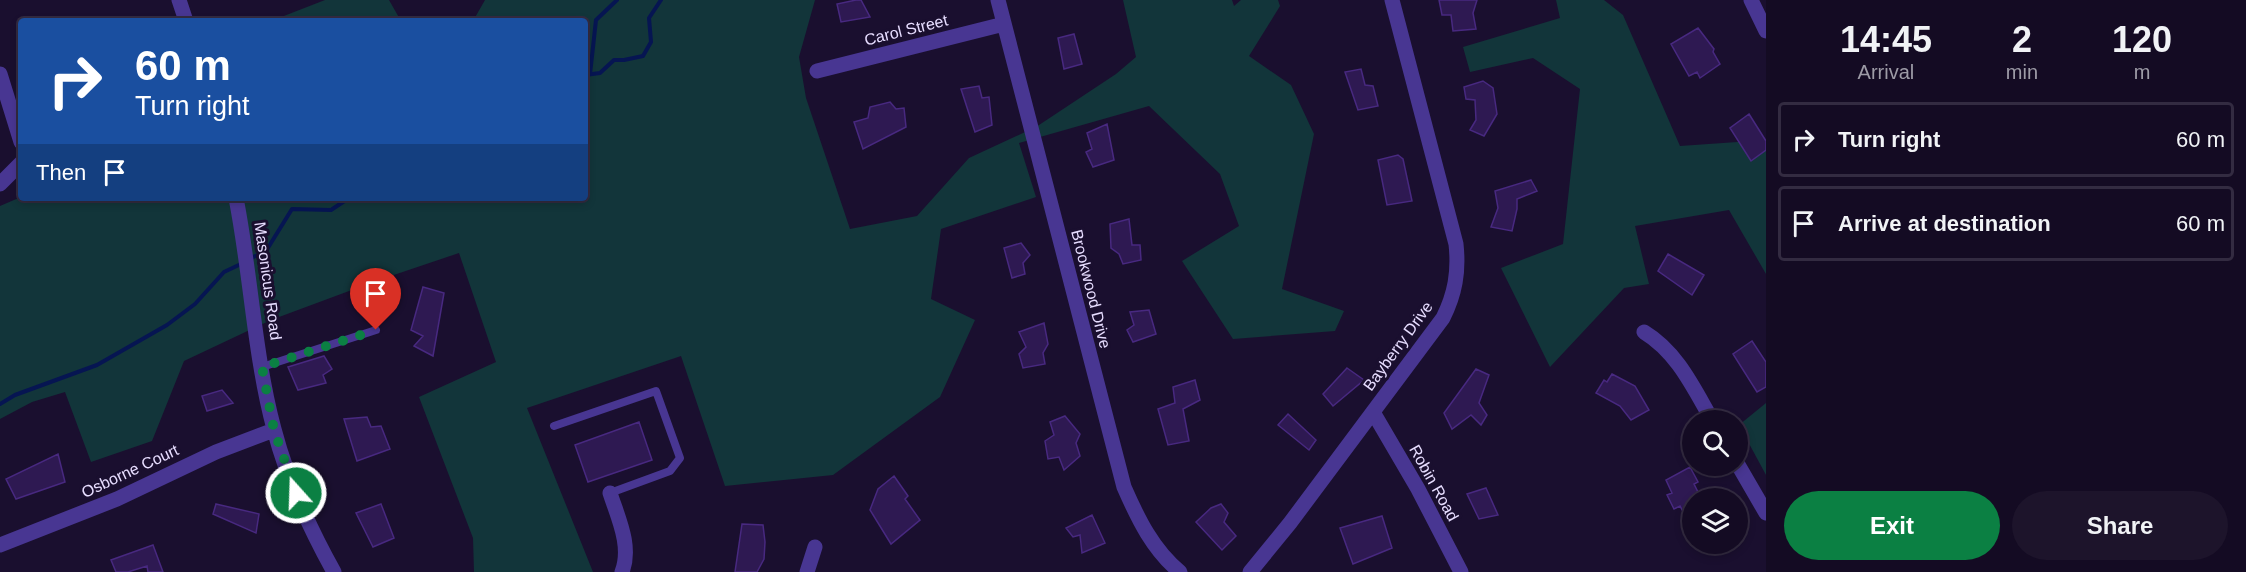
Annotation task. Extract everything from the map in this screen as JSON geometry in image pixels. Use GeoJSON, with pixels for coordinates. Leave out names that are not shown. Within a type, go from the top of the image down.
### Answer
{"type":"FeatureCollection","features":[{"type":"Feature","properties":{"kind":"street"},"geometry":{"type":"LineString","coordinates":[[179,0],[185,18]]}},
{"type":"Feature","properties":{"kind":"street","name":"Brookwood Drive"},"geometry":{"type":"LineString","coordinates":[[998,0],[1124,487],[1143,529],[1180,572]]}},
{"type":"Feature","properties":{"kind":"street","name":"Bayberry Drive"},"geometry":{"type":"LineString","coordinates":[[1250,572],[1290,523],[1443,318],[1451,302],[1456,283],[1458,262],[1456,244],[1392,0]]}},
{"type":"Feature","properties":{"kind":"street"},"geometry":{"type":"LineString","coordinates":[[1751,0],[1766,31]]}},
{"type":"Feature","properties":{"kind":"street","name":"Carol Street"},"geometry":{"type":"LineString","coordinates":[[817,71],[1004,24]]}},
{"type":"Feature","properties":{"kind":"street"},"geometry":{"type":"LineString","coordinates":[[0,74],[18,132]]}},
{"type":"Feature","properties":{"kind":"street"},"geometry":{"type":"LineString","coordinates":[[0,184],[18,167]]}},
{"type":"Feature","properties":{"kind":"street","name":"Masonicus Road"},"geometry":{"type":"LineString","coordinates":[[237,201],[274,430],[302,510],[334,572]]}},
{"type":"Feature","properties":{"kind":"street"},"geometry":{"type":"LineString","coordinates":[[1644,332],[1666,348],[1681,367],[1706,410]]}},
{"type":"Feature","properties":{"kind":"street","name":"Robin Road"},"geometry":{"type":"LineString","coordinates":[[1373,412],[1418,489],[1461,572]]}},
{"type":"Feature","properties":{"kind":"street","name":"Osborne Court"},"geometry":{"type":"LineString","coordinates":[[0,545],[117,499],[216,452],[274,430]]}},
{"type":"Feature","properties":{"kind":"street"},"geometry":{"type":"LineString","coordinates":[[1744,476],[1766,513]]}},
{"type":"Feature","properties":{"kind":"street"},"geometry":{"type":"LineString","coordinates":[[610,493],[625,538],[626,561],[622,572]]}},
{"type":"Feature","properties":{"kind":"street"},"geometry":{"type":"LineString","coordinates":[[807,572],[815,546]]}},
{"type":"Feature","properties":{"kind":"lane"},"geometry":{"type":"LineString","coordinates":[[262,367],[376,330]]}},
{"type":"Feature","properties":{"kind":"lane"},"geometry":{"type":"LineString","coordinates":[[554,426],[656,391],[680,459],[670,471],[610,493]]}},
{"type":"Feature","properties":{"kind":"green space"},"geometry":{"type":"Polygon","coordinates":[[[325,0],[389,0],[399,18],[279,18],[325,0]]]}},
{"type":"Feature","properties":{"kind":"green space"},"geometry":{"type":"Polygon","coordinates":[[[485,0],[815,0],[799,57],[806,98],[850,229],[917,216],[969,158],[1036,127],[1116,74],[1136,57],[1123,0],[1232,0],[1234,6],[1241,0],[1278,0],[1280,6],[1249,56],[1291,85],[1314,134],[1282,289],[1344,311],[1335,331],[1233,339],[1182,261],[1239,226],[1220,174],[1149,106],[1019,143],[1036,197],[941,229],[931,299],[975,320],[940,397],[833,475],[725,486],[681,356],[527,408],[593,572],[474,572],[473,538],[419,397],[496,362],[459,253],[271,320],[184,361],[152,441],[91,462],[65,392],[32,402],[0,419],[0,206],[18,198],[18,201],[588,201],[588,18],[475,18],[485,0]]]}},
{"type":"Feature","properties":{"kind":"green space"},"geometry":{"type":"Polygon","coordinates":[[[1556,0],[1604,0],[1623,15],[1680,146],[1766,140],[1766,274],[1729,210],[1635,226],[1649,284],[1624,288],[1550,367],[1501,268],[1563,244],[1580,89],[1533,58],[1470,72],[1463,47],[1560,18],[1556,0]]]}},
{"type":"Feature","properties":{"kind":"green space"},"geometry":{"type":"Polygon","coordinates":[[[1766,403],[1766,475],[1748,442],[1748,418],[1766,403]]]}},
{"type":"Feature","properties":{"kind":"building"},"geometry":{"type":"Polygon","coordinates":[[[861,0],[870,17],[841,22],[837,4],[861,0]]]}},
{"type":"Feature","properties":{"kind":"building"},"geometry":{"type":"Polygon","coordinates":[[[1439,0],[1477,0],[1473,13],[1476,29],[1453,31],[1451,15],[1442,15],[1439,0]]]}},
{"type":"Feature","properties":{"kind":"building"},"geometry":{"type":"Polygon","coordinates":[[[1698,28],[1714,49],[1713,52],[1720,64],[1700,78],[1697,72],[1689,76],[1671,44],[1698,28]]]}},
{"type":"Feature","properties":{"kind":"building"},"geometry":{"type":"Polygon","coordinates":[[[1074,34],[1082,64],[1064,69],[1058,38],[1074,34]]]}},
{"type":"Feature","properties":{"kind":"building"},"geometry":{"type":"Polygon","coordinates":[[[1361,69],[1365,85],[1373,86],[1378,106],[1358,110],[1345,72],[1361,69]]]}},
{"type":"Feature","properties":{"kind":"building"},"geometry":{"type":"Polygon","coordinates":[[[1483,81],[1493,88],[1497,114],[1484,136],[1470,130],[1476,120],[1475,100],[1466,99],[1464,87],[1483,81]]]}},
{"type":"Feature","properties":{"kind":"building"},"geometry":{"type":"Polygon","coordinates":[[[979,86],[982,98],[989,97],[992,125],[975,132],[961,89],[979,86]]]}},
{"type":"Feature","properties":{"kind":"building"},"geometry":{"type":"Polygon","coordinates":[[[890,102],[896,109],[904,108],[906,127],[863,149],[854,122],[868,118],[870,107],[890,102]]]}},
{"type":"Feature","properties":{"kind":"building"},"geometry":{"type":"Polygon","coordinates":[[[1749,114],[1766,141],[1766,150],[1751,161],[1730,128],[1749,114]]]}},
{"type":"Feature","properties":{"kind":"building"},"geometry":{"type":"Polygon","coordinates":[[[1107,124],[1114,160],[1093,167],[1086,152],[1092,149],[1087,133],[1107,124]]]}},
{"type":"Feature","properties":{"kind":"building"},"geometry":{"type":"Polygon","coordinates":[[[1398,155],[1403,159],[1412,201],[1387,205],[1378,160],[1398,155]]]}},
{"type":"Feature","properties":{"kind":"building"},"geometry":{"type":"Polygon","coordinates":[[[1531,180],[1537,191],[1517,199],[1512,231],[1491,227],[1498,208],[1495,191],[1531,180]]]}},
{"type":"Feature","properties":{"kind":"building"},"geometry":{"type":"Polygon","coordinates":[[[1129,219],[1132,245],[1140,245],[1141,260],[1123,264],[1119,254],[1111,248],[1110,224],[1129,219]]]}},
{"type":"Feature","properties":{"kind":"building"},"geometry":{"type":"Polygon","coordinates":[[[1021,243],[1030,255],[1023,263],[1025,274],[1012,278],[1004,248],[1021,243]]]}},
{"type":"Feature","properties":{"kind":"building"},"geometry":{"type":"Polygon","coordinates":[[[1668,254],[1704,275],[1692,295],[1658,271],[1668,254]]]}},
{"type":"Feature","properties":{"kind":"building"},"geometry":{"type":"Polygon","coordinates":[[[423,287],[444,293],[433,356],[414,346],[423,336],[411,330],[423,287]]]}},
{"type":"Feature","properties":{"kind":"building"},"geometry":{"type":"Polygon","coordinates":[[[1149,310],[1156,334],[1133,342],[1127,330],[1134,325],[1130,312],[1149,310]]]}},
{"type":"Feature","properties":{"kind":"building"},"geometry":{"type":"Polygon","coordinates":[[[1044,323],[1048,344],[1043,353],[1045,364],[1023,368],[1019,354],[1026,347],[1019,332],[1044,323]]]}},
{"type":"Feature","properties":{"kind":"building"},"geometry":{"type":"Polygon","coordinates":[[[1752,341],[1766,362],[1766,387],[1757,392],[1733,354],[1752,341]]]}},
{"type":"Feature","properties":{"kind":"building"},"geometry":{"type":"Polygon","coordinates":[[[324,356],[332,369],[323,375],[326,383],[298,390],[288,367],[324,356]]]}},
{"type":"Feature","properties":{"kind":"building"},"geometry":{"type":"Polygon","coordinates":[[[1347,368],[1364,380],[1333,406],[1323,394],[1347,368]]]}},
{"type":"Feature","properties":{"kind":"building"},"geometry":{"type":"Polygon","coordinates":[[[1476,369],[1489,375],[1479,403],[1487,415],[1481,425],[1471,415],[1452,429],[1444,413],[1476,369]]]}},
{"type":"Feature","properties":{"kind":"building"},"geometry":{"type":"Polygon","coordinates":[[[1612,374],[1635,386],[1649,410],[1631,420],[1620,406],[1596,393],[1604,380],[1607,382],[1612,374]]]}},
{"type":"Feature","properties":{"kind":"building"},"geometry":{"type":"Polygon","coordinates":[[[1195,380],[1200,400],[1183,409],[1189,441],[1168,445],[1158,409],[1175,403],[1173,387],[1195,380]]]}},
{"type":"Feature","properties":{"kind":"building"},"geometry":{"type":"Polygon","coordinates":[[[222,390],[233,403],[207,411],[202,396],[222,390]]]}},
{"type":"Feature","properties":{"kind":"building"},"geometry":{"type":"Polygon","coordinates":[[[1288,414],[1316,440],[1309,450],[1278,425],[1288,414]]]}},
{"type":"Feature","properties":{"kind":"building"},"geometry":{"type":"Polygon","coordinates":[[[1065,416],[1080,434],[1076,443],[1080,456],[1064,470],[1059,457],[1048,459],[1045,441],[1054,435],[1050,422],[1065,416]]]}},
{"type":"Feature","properties":{"kind":"building"},"geometry":{"type":"Polygon","coordinates":[[[367,417],[371,427],[381,426],[390,449],[357,461],[344,419],[367,417]]]}},
{"type":"Feature","properties":{"kind":"building"},"geometry":{"type":"Polygon","coordinates":[[[639,422],[652,460],[588,482],[575,445],[639,422]]]}},
{"type":"Feature","properties":{"kind":"building"},"geometry":{"type":"Polygon","coordinates":[[[58,454],[65,482],[16,499],[6,479],[58,454]]]}},
{"type":"Feature","properties":{"kind":"building"},"geometry":{"type":"Polygon","coordinates":[[[1682,471],[1682,476],[1695,476],[1698,482],[1694,484],[1696,488],[1682,488],[1682,510],[1680,506],[1674,509],[1667,495],[1672,493],[1666,480],[1682,471]]]}},
{"type":"Feature","properties":{"kind":"building"},"geometry":{"type":"Polygon","coordinates":[[[894,476],[908,496],[905,499],[920,520],[891,544],[870,510],[878,489],[894,476]]]}},
{"type":"Feature","properties":{"kind":"building"},"geometry":{"type":"Polygon","coordinates":[[[1486,488],[1498,515],[1479,519],[1467,494],[1486,488]]]}},
{"type":"Feature","properties":{"kind":"building"},"geometry":{"type":"Polygon","coordinates":[[[216,504],[259,514],[256,533],[213,514],[216,504]]]}},
{"type":"Feature","properties":{"kind":"building"},"geometry":{"type":"Polygon","coordinates":[[[381,504],[394,538],[373,547],[356,513],[381,504]]]}},
{"type":"Feature","properties":{"kind":"building"},"geometry":{"type":"Polygon","coordinates":[[[1221,504],[1228,513],[1224,522],[1236,536],[1222,550],[1196,522],[1211,508],[1221,504]]]}},
{"type":"Feature","properties":{"kind":"building"},"geometry":{"type":"Polygon","coordinates":[[[1092,515],[1105,543],[1082,553],[1080,535],[1073,537],[1066,528],[1092,515]]]}},
{"type":"Feature","properties":{"kind":"building"},"geometry":{"type":"Polygon","coordinates":[[[1382,516],[1392,548],[1353,564],[1340,528],[1382,516]]]}},
{"type":"Feature","properties":{"kind":"building"},"geometry":{"type":"Polygon","coordinates":[[[742,524],[763,525],[764,559],[757,572],[735,572],[742,524]]]}},
{"type":"Feature","properties":{"kind":"building"},"geometry":{"type":"Polygon","coordinates":[[[153,545],[163,572],[148,572],[147,566],[128,572],[116,572],[111,560],[153,545]]]}},
{"type":"Feature","properties":{"kind":"waterway"},"geometry":{"type":"LineString","coordinates":[[590,74],[596,20],[617,0]]}},
{"type":"Feature","properties":{"kind":"waterway"},"geometry":{"type":"LineString","coordinates":[[588,75],[600,73],[614,60],[643,56],[651,42],[649,18],[661,0]]}},
{"type":"Feature","properties":{"kind":"waterway"},"geometry":{"type":"LineString","coordinates":[[249,259],[266,251],[292,209],[331,210],[344,201]]}},
{"type":"Feature","properties":{"kind":"waterway"},"geometry":{"type":"LineString","coordinates":[[0,404],[15,395],[97,365],[167,325],[195,304],[224,272],[243,263]]}},
{"type":"Feature","properties":{"kind":"route"},"geometry":{"type":"LineString","coordinates":[[296,493],[274,430],[262,367],[376,330]]}}]}
